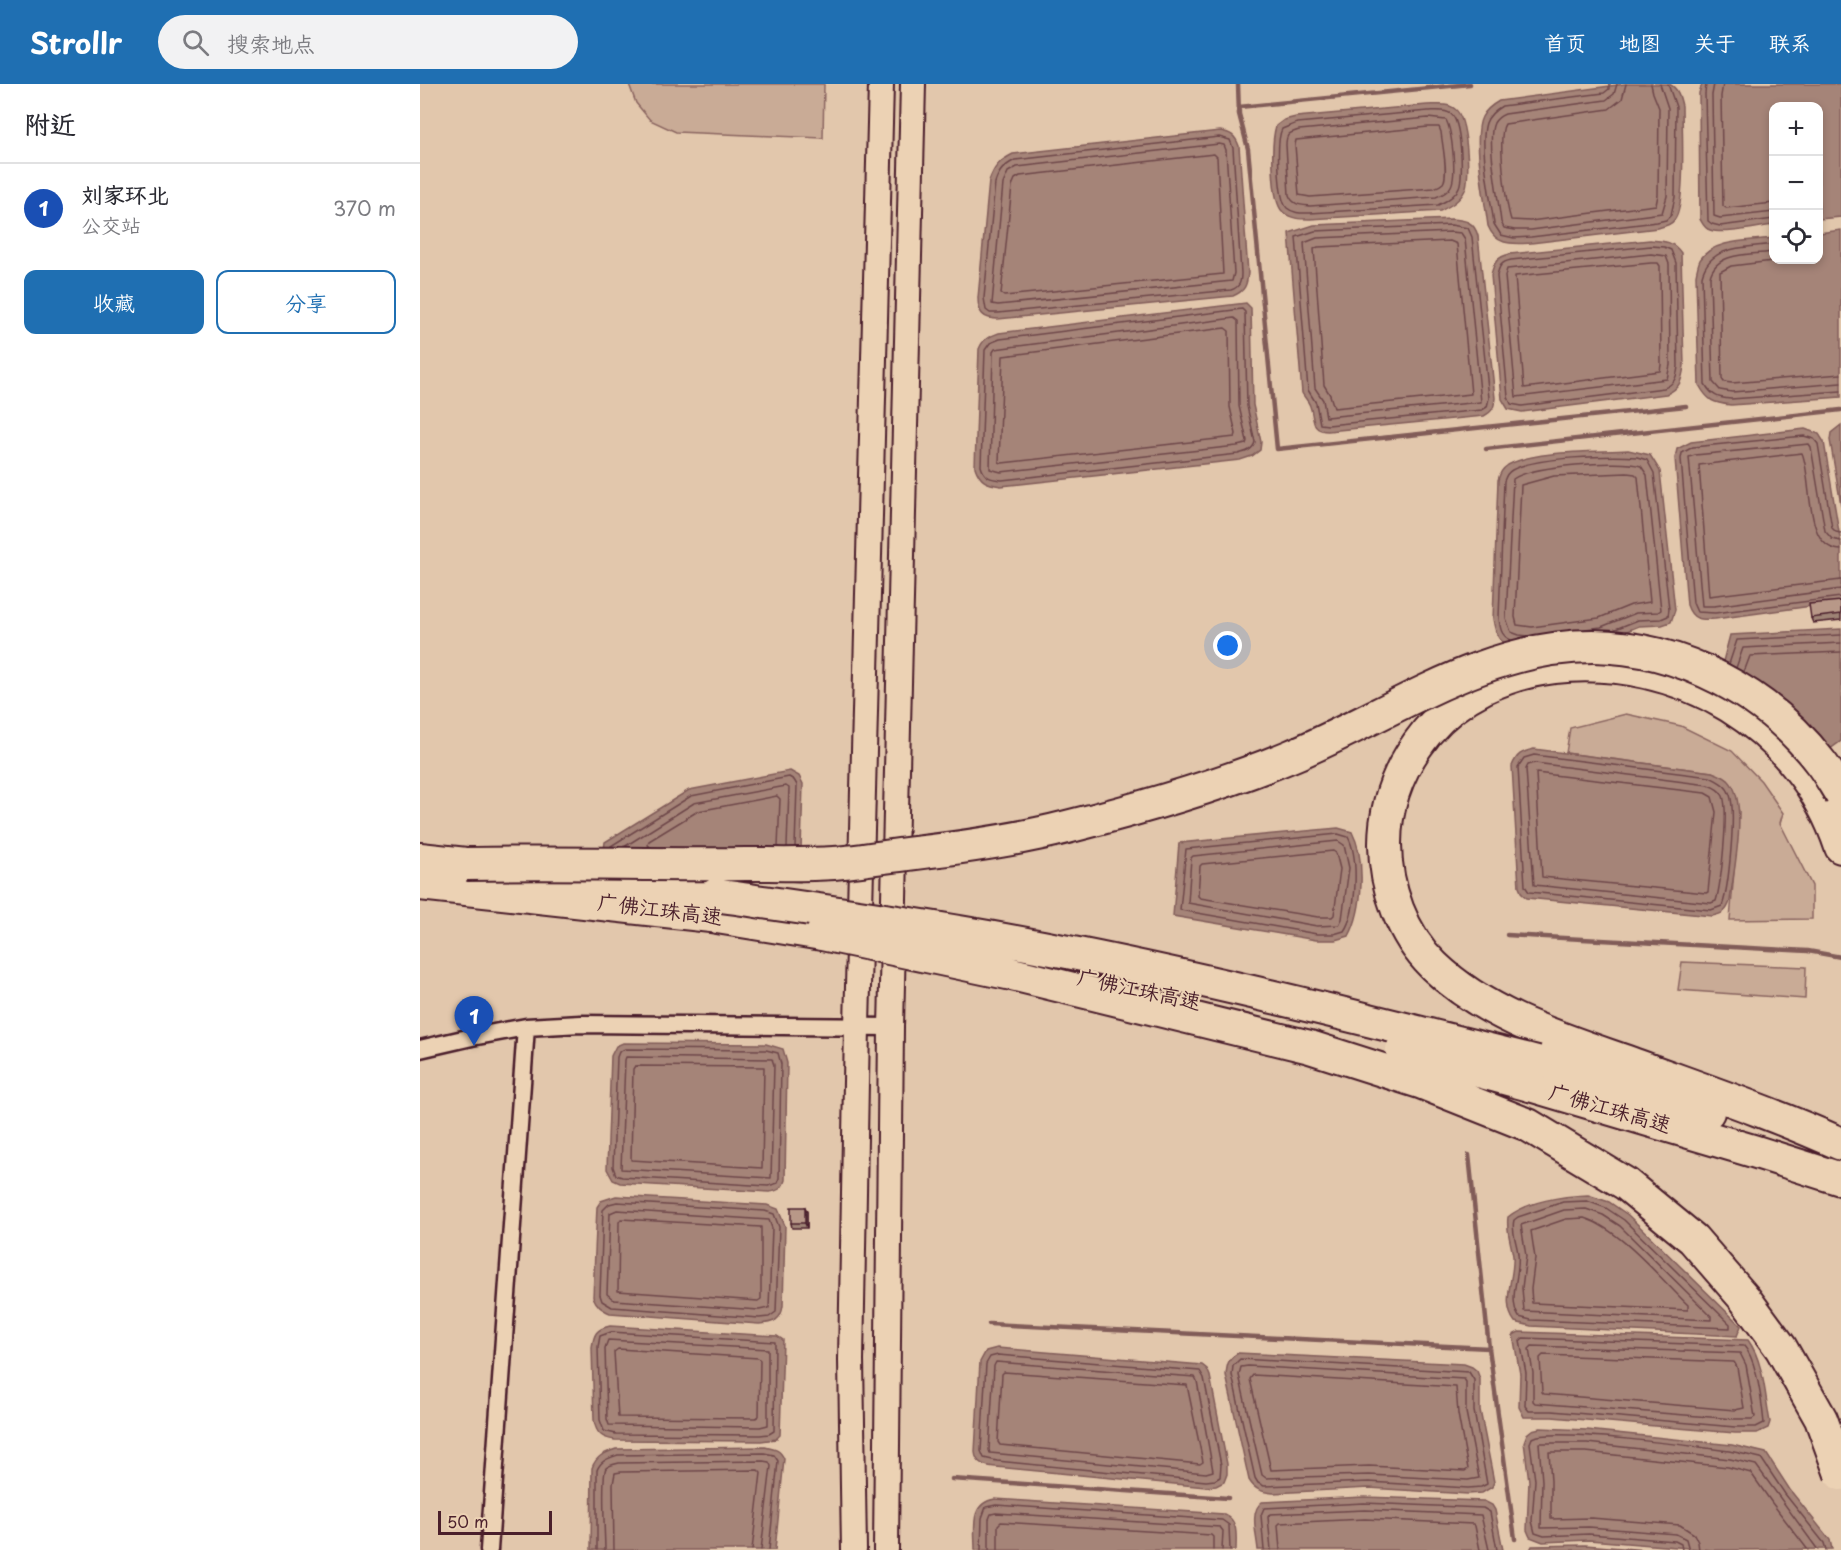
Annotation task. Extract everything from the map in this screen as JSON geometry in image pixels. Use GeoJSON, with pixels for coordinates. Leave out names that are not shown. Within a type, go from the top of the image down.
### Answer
{"type":"FeatureCollection","features":[{"type":"Feature","properties":{"kind":"highway"},"geometry":{"type":"LineString","coordinates":[[466,864],[833,863],[992,843],[1066,828],[1211,786],[1293,755],[1439,683],[1533,651],[1593,646],[1649,652],[1694,666],[1742,689],[1788,726],[1821,763],[1841,794]]}},
{"type":"Feature","properties":{"kind":"highway"},"geometry":{"type":"LineString","coordinates":[[1841,847],[1828,814],[1813,787],[1774,740],[1750,720],[1720,700],[1686,683],[1651,672],[1613,666],[1575,665],[1536,669],[1502,679],[1468,695],[1440,716],[1415,746],[1395,782],[1385,824],[1385,864],[1390,887],[1409,933],[1433,965],[1463,990],[1507,1015],[1538,1060],[1784,1118],[1841,1144]]}},
{"type":"Feature","properties":{"kind":"highway","name":"广佛江珠高速"},"geometry":{"type":"LineString","coordinates":[[420,859],[715,894],[1042,947],[1267,995],[1538,1060],[1841,1151]]}},
{"type":"Feature","properties":{"kind":"highway","name":"广佛江珠高速"},"geometry":{"type":"LineString","coordinates":[[420,884],[711,916],[1057,973],[1264,1016],[1401,1050],[1538,1060],[1753,1151],[1841,1179]]}},
{"type":"Feature","properties":{"kind":"highway"},"geometry":{"type":"LineString","coordinates":[[822,934],[1012,974],[1310,1047],[1420,1083],[1528,1125],[1626,1184],[1693,1239],[1746,1299],[1781,1348],[1821,1419],[1841,1474]]}},
{"type":"Feature","properties":{"kind":"main road"},"geometry":{"type":"LineString","coordinates":[[854,1550],[851,1360],[880,84]]}},
{"type":"Feature","properties":{"kind":"main road"},"geometry":{"type":"LineString","coordinates":[[886,1550],[891,1027],[913,84]]}},
{"type":"Feature","properties":{"kind":"street"},"geometry":{"type":"LineString","coordinates":[[420,1049],[526,1027],[581,1024],[891,1027]]}},
{"type":"Feature","properties":{"kind":"street"},"geometry":{"type":"LineString","coordinates":[[489,1550],[526,1027]]}},
{"type":"Feature","properties":{"kind":"shaded area"},"geometry":{"type":"Polygon","coordinates":[[[629,84],[824,84],[823,138],[676,132],[650,120],[636,103],[629,84]]]}},
{"type":"Feature","properties":{"kind":"shaded area"},"geometry":{"type":"Polygon","coordinates":[[[1626,714],[1681,726],[1732,751],[1761,781],[1783,813],[1780,823],[1812,886],[1812,919],[1730,920],[1739,811],[1728,780],[1712,772],[1566,753],[1570,728],[1626,714]]]}},
{"type":"Feature","properties":{"kind":"shaded area"},"geometry":{"type":"Polygon","coordinates":[[[1682,962],[1806,967],[1805,999],[1678,990],[1682,962]]]}},
{"type":"Feature","properties":{"kind":"water"},"geometry":{"type":"Polygon","coordinates":[[[1625,84],[1669,84],[1677,90],[1682,106],[1683,147],[1681,198],[1675,219],[1668,225],[1658,228],[1531,243],[1505,242],[1495,237],[1488,226],[1479,153],[1479,126],[1485,112],[1499,101],[1625,84]]]}},
{"type":"Feature","properties":{"kind":"water"},"geometry":{"type":"Polygon","coordinates":[[[1702,84],[1841,84],[1841,217],[1823,219],[1823,102],[1769,102],[1769,226],[1724,232],[1705,227],[1700,219],[1699,93],[1702,84]]]}},
{"type":"Feature","properties":{"kind":"water"},"geometry":{"type":"Polygon","coordinates":[[[1427,105],[1452,107],[1459,114],[1462,123],[1467,148],[1467,183],[1463,194],[1454,203],[1440,211],[1310,219],[1299,219],[1283,212],[1276,196],[1273,157],[1276,126],[1284,120],[1427,105]]]}},
{"type":"Feature","properties":{"kind":"water"},"geometry":{"type":"Polygon","coordinates":[[[1220,131],[1232,135],[1239,146],[1248,273],[1243,290],[1233,296],[998,319],[982,314],[978,298],[989,181],[995,168],[1004,159],[1013,154],[1220,131]]]}},
{"type":"Feature","properties":{"kind":"water"},"geometry":{"type":"Polygon","coordinates":[[[1451,219],[1468,222],[1474,227],[1478,236],[1495,398],[1492,409],[1484,416],[1328,431],[1318,429],[1309,404],[1302,393],[1289,233],[1314,225],[1451,219]]]}},
{"type":"Feature","properties":{"kind":"water"},"geometry":{"type":"Polygon","coordinates":[[[1841,230],[1841,397],[1731,405],[1708,398],[1699,385],[1696,275],[1700,260],[1706,253],[1723,245],[1769,238],[1769,264],[1823,264],[1823,232],[1841,230]]]}},
{"type":"Feature","properties":{"kind":"water"},"geometry":{"type":"Polygon","coordinates":[[[1650,240],[1664,241],[1681,253],[1684,366],[1677,387],[1666,394],[1522,412],[1508,409],[1502,399],[1491,275],[1497,261],[1510,254],[1650,240]]]}},
{"type":"Feature","properties":{"kind":"water"},"geometry":{"type":"Polygon","coordinates":[[[1246,303],[1251,308],[1253,405],[1261,442],[1260,450],[1252,456],[1240,460],[1001,486],[988,483],[979,476],[975,467],[979,349],[986,339],[999,333],[1246,303]]]}},
{"type":"Feature","properties":{"kind":"water"},"geometry":{"type":"Polygon","coordinates":[[[1841,425],[1841,505],[1830,440],[1831,433],[1841,425]]]}},
{"type":"Feature","properties":{"kind":"water"},"geometry":{"type":"Polygon","coordinates":[[[1805,429],[1819,434],[1824,442],[1841,544],[1841,602],[1715,619],[1701,619],[1694,616],[1687,605],[1675,458],[1677,449],[1691,442],[1805,429]]]}},
{"type":"Feature","properties":{"kind":"water"},"geometry":{"type":"Polygon","coordinates":[[[1628,450],[1650,455],[1660,471],[1675,610],[1671,622],[1662,625],[1639,626],[1605,640],[1515,649],[1501,641],[1493,619],[1498,480],[1501,471],[1519,460],[1549,454],[1628,450]]]}},
{"type":"Feature","properties":{"kind":"water"},"geometry":{"type":"Polygon","coordinates":[[[1841,629],[1841,741],[1830,749],[1817,754],[1717,684],[1730,635],[1841,629]]]}},
{"type":"Feature","properties":{"kind":"water"},"geometry":{"type":"Polygon","coordinates":[[[1534,749],[1712,772],[1729,781],[1735,791],[1739,821],[1730,901],[1726,910],[1712,916],[1527,898],[1522,894],[1519,887],[1512,766],[1520,754],[1534,749]]]}},
{"type":"Feature","properties":{"kind":"water"},"geometry":{"type":"Polygon","coordinates":[[[790,771],[799,776],[803,784],[800,882],[602,865],[605,842],[689,790],[790,771]]]}},
{"type":"Feature","properties":{"kind":"water"},"geometry":{"type":"Polygon","coordinates":[[[1338,828],[1352,832],[1361,870],[1360,899],[1349,936],[1335,940],[1316,940],[1173,916],[1179,843],[1338,828]]]}},
{"type":"Feature","properties":{"kind":"water"},"geometry":{"type":"Polygon","coordinates":[[[623,1043],[766,1044],[783,1049],[787,1063],[785,1180],[781,1187],[769,1192],[620,1183],[613,1180],[607,1169],[611,1056],[616,1046],[623,1043]]]}},
{"type":"Feature","properties":{"kind":"water"},"geometry":{"type":"Polygon","coordinates":[[[1588,1195],[1609,1202],[1628,1215],[1741,1326],[1737,1336],[1531,1326],[1515,1322],[1511,1315],[1508,1298],[1513,1256],[1508,1232],[1508,1217],[1535,1203],[1588,1195]]]}},
{"type":"Feature","properties":{"kind":"water"},"geometry":{"type":"Polygon","coordinates":[[[616,1196],[767,1205],[778,1209],[785,1226],[783,1306],[778,1318],[772,1322],[759,1324],[610,1313],[602,1309],[593,1297],[597,1207],[601,1201],[616,1196]]]}},
{"type":"Feature","properties":{"kind":"water"},"geometry":{"type":"Polygon","coordinates":[[[610,1326],[777,1336],[783,1340],[780,1435],[776,1439],[761,1441],[615,1440],[603,1436],[596,1429],[594,1420],[592,1347],[596,1333],[610,1326]]]}},
{"type":"Feature","properties":{"kind":"water"},"geometry":{"type":"Polygon","coordinates":[[[1519,1332],[1748,1340],[1757,1358],[1763,1380],[1770,1422],[1768,1428],[1757,1433],[1735,1433],[1552,1417],[1524,1417],[1519,1407],[1520,1374],[1513,1335],[1519,1332]]]}},
{"type":"Feature","properties":{"kind":"water"},"geometry":{"type":"Polygon","coordinates":[[[997,1348],[1202,1365],[1210,1376],[1227,1464],[1224,1482],[1206,1487],[982,1464],[975,1452],[980,1362],[986,1351],[997,1348]]]}},
{"type":"Feature","properties":{"kind":"water"},"geometry":{"type":"Polygon","coordinates":[[[1238,1353],[1464,1364],[1472,1367],[1477,1371],[1480,1379],[1480,1410],[1494,1482],[1492,1487],[1482,1493],[1468,1494],[1369,1488],[1273,1493],[1259,1490],[1249,1480],[1226,1375],[1229,1362],[1238,1353]]]}},
{"type":"Feature","properties":{"kind":"water"},"geometry":{"type":"Polygon","coordinates":[[[1540,1428],[1587,1430],[1732,1445],[1766,1453],[1790,1490],[1830,1540],[1832,1549],[1714,1550],[1589,1540],[1543,1542],[1530,1537],[1527,1530],[1529,1481],[1524,1442],[1527,1434],[1540,1428]]]}},
{"type":"Feature","properties":{"kind":"water"},"geometry":{"type":"Polygon","coordinates":[[[765,1447],[779,1451],[784,1459],[775,1550],[591,1550],[592,1468],[598,1458],[604,1454],[616,1449],[765,1447]]]}},
{"type":"Feature","properties":{"kind":"water"},"geometry":{"type":"Polygon","coordinates":[[[1364,1497],[1484,1501],[1492,1505],[1495,1510],[1503,1550],[1258,1550],[1255,1517],[1258,1506],[1262,1502],[1364,1497]]]}},
{"type":"Feature","properties":{"kind":"water"},"geometry":{"type":"Polygon","coordinates":[[[995,1499],[1224,1514],[1234,1525],[1236,1550],[975,1550],[974,1526],[977,1511],[987,1501],[995,1499]]]}},
{"type":"Feature","properties":{"kind":"water"},"geometry":{"type":"Polygon","coordinates":[[[1585,1545],[1647,1550],[1530,1550],[1532,1546],[1585,1545]]]}},
{"type":"Feature","properties":{"kind":"building"},"geometry":{"type":"Polygon","coordinates":[[[1841,601],[1841,614],[1811,618],[1809,604],[1841,601]]]}},
{"type":"Feature","properties":{"kind":"building"},"geometry":{"type":"Polygon","coordinates":[[[791,1207],[805,1207],[805,1223],[791,1223],[791,1207]]]}},
{"type":"Feature","properties":{"kind":"waterway"},"geometry":{"type":"LineString","coordinates":[[1238,84],[1239,114],[1248,149],[1277,449],[1686,406]]}},
{"type":"Feature","properties":{"kind":"waterway"},"geometry":{"type":"LineString","coordinates":[[1239,107],[1470,84]]}},
{"type":"Feature","properties":{"kind":"waterway"},"geometry":{"type":"LineString","coordinates":[[1486,449],[1841,410]]}},
{"type":"Feature","properties":{"kind":"waterway"},"geometry":{"type":"LineString","coordinates":[[1507,935],[1808,951],[1841,957]]}},
{"type":"Feature","properties":{"kind":"waterway"},"geometry":{"type":"LineString","coordinates":[[1469,1155],[1489,1348],[1515,1539]]}},
{"type":"Feature","properties":{"kind":"waterway"},"geometry":{"type":"LineString","coordinates":[[989,1324],[1489,1348]]}},
{"type":"Feature","properties":{"kind":"waterway"},"geometry":{"type":"LineString","coordinates":[[952,1479],[1228,1498]]}},
{"type":"Feature","properties":{"kind":"place","name":"刘家环北"},"geometry":{"type":"Point","coordinates":[474,1046]}}]}
